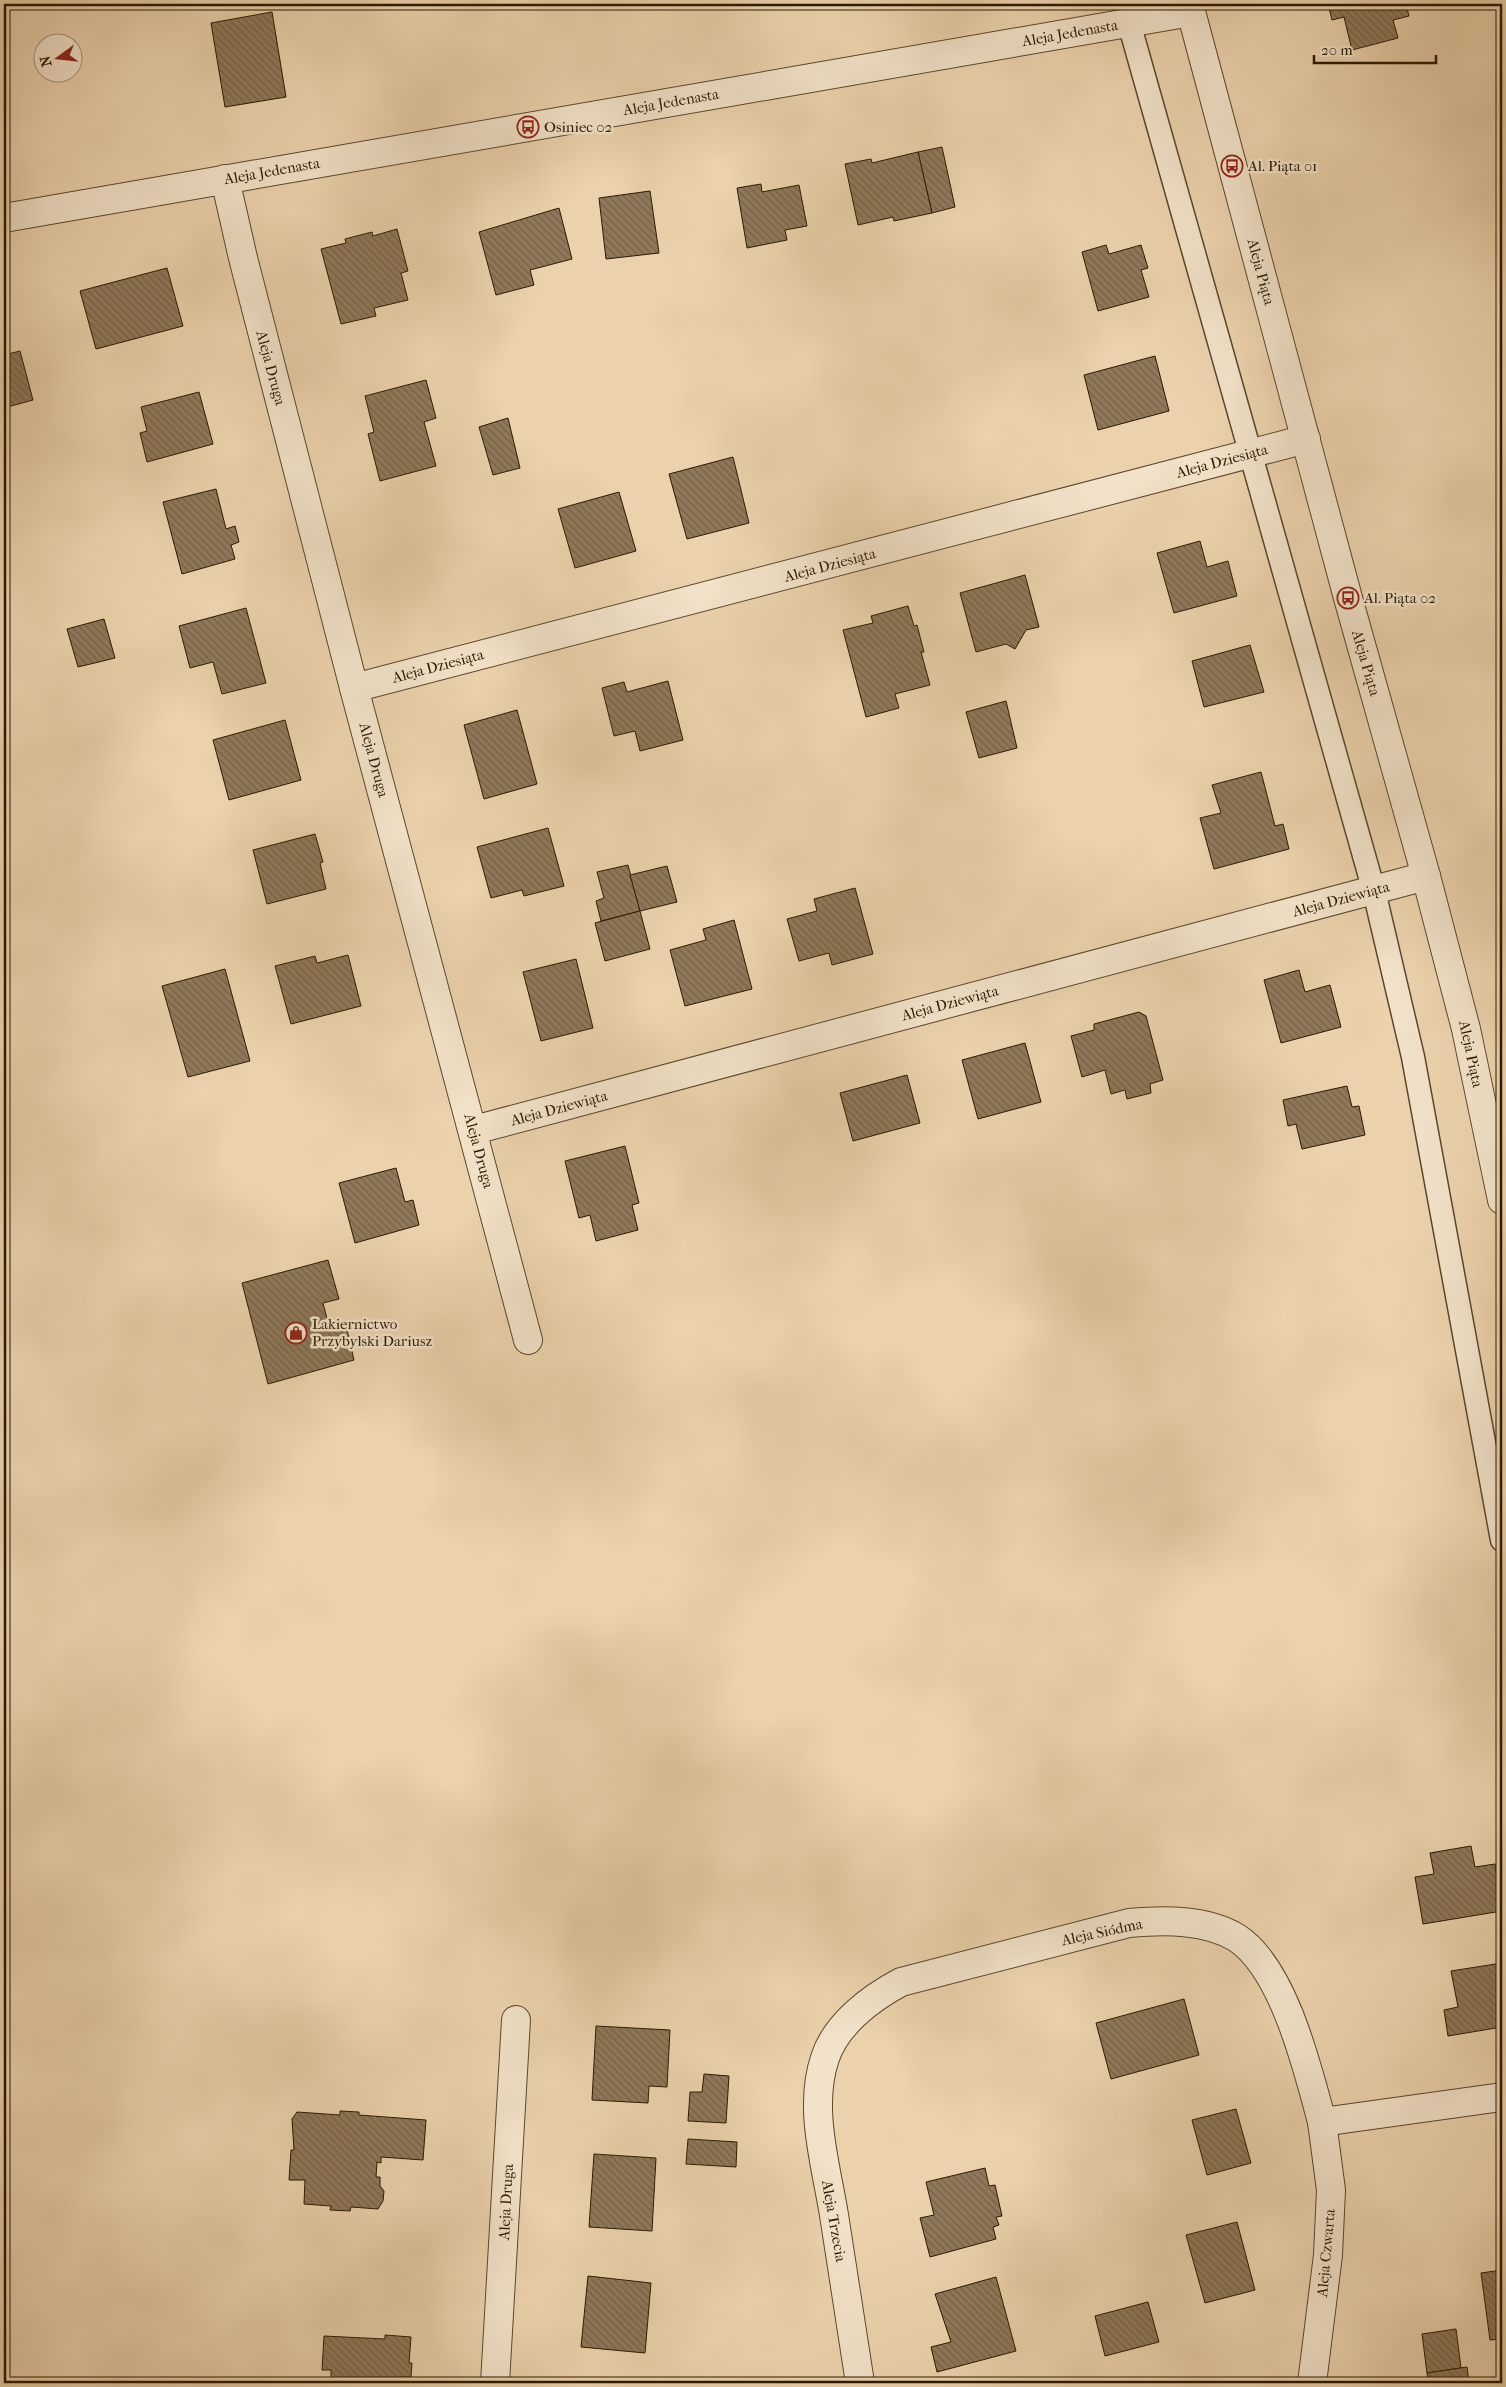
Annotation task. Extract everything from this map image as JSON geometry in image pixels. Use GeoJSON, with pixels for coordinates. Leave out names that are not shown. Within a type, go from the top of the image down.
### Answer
{"type":"FeatureCollection","features":[{"type":"Feature","properties":{"kind":"street","name":"Aleja Jedenasta"},"geometry":{"type":"LineString","coordinates":[[4,218],[1129,23],[1190,8]]}},
{"type":"Feature","properties":{"kind":"street","name":"Aleja Piąta"},"geometry":{"type":"LineString","coordinates":[[1190,8],[1348,598],[1426,876],[1466,1029],[1502,1200]]}},
{"type":"Feature","properties":{"kind":"street","name":"Aleja Druga"},"geometry":{"type":"LineString","coordinates":[[225,179],[245,267],[354,688],[474,1130],[528,1340]]}},
{"type":"Feature","properties":{"kind":"street","name":"Aleja Dziesiąta"},"geometry":{"type":"LineString","coordinates":[[354,688],[1047,509],[1306,439]]}},
{"type":"Feature","properties":{"kind":"street","name":"Aleja Dziewiąta"},"geometry":{"type":"LineString","coordinates":[[474,1130],[1426,876]]}},
{"type":"Feature","properties":{"kind":"street","name":"Aleja Siódma"},"geometry":{"type":"LineString","coordinates":[[825,2058],[836,2037],[857,2014],[878,1995],[901,1982],[1129,1924],[1157,1921],[1185,1923],[1215,1929],[1237,1939],[1256,1957],[1275,1986],[1303,2050],[1322,2122]]}},
{"type":"Feature","properties":{"kind":"street","name":"Aleja Druga"},"geometry":{"type":"LineString","coordinates":[[495,2383],[516,2020]]}},
{"type":"Feature","properties":{"kind":"street","name":"Aleja Trzecia"},"geometry":{"type":"LineString","coordinates":[[825,2058],[819,2098],[820,2141],[860,2383]]}},
{"type":"Feature","properties":{"kind":"street"},"geometry":{"type":"LineString","coordinates":[[1322,2122],[1502,2096]]}},
{"type":"Feature","properties":{"kind":"street","name":"Aleja Czwarta"},"geometry":{"type":"LineString","coordinates":[[1312,2383],[1328,2255],[1331,2190],[1322,2122]]}},
{"type":"Feature","properties":{"kind":"lane"},"geometry":{"type":"LineString","coordinates":[[1129,23],[1249,454],[1374,890],[1413,1058],[1502,1540]]}},
{"type":"Feature","properties":{"kind":"building"},"geometry":{"type":"Polygon","coordinates":[[[1328,4],[1406,4],[1409,16],[1393,20],[1398,38],[1352,50],[1344,17],[1332,20],[1328,4]]]}},
{"type":"Feature","properties":{"kind":"building"},"geometry":{"type":"Polygon","coordinates":[[[272,12],[286,97],[225,107],[211,23],[272,12]]]}},
{"type":"Feature","properties":{"kind":"building"},"geometry":{"type":"Polygon","coordinates":[[[942,147],[955,207],[932,213],[918,152],[942,147]]]}},
{"type":"Feature","properties":{"kind":"building"},"geometry":{"type":"Polygon","coordinates":[[[918,152],[932,213],[894,221],[893,217],[858,225],[845,164],[871,159],[872,163],[918,152]]]}},
{"type":"Feature","properties":{"kind":"building"},"geometry":{"type":"Polygon","coordinates":[[[761,184],[762,192],[799,185],[807,226],[785,230],[787,240],[747,248],[737,188],[761,184]]]}},
{"type":"Feature","properties":{"kind":"building"},"geometry":{"type":"Polygon","coordinates":[[[650,191],[659,253],[606,259],[599,198],[650,191]]]}},
{"type":"Feature","properties":{"kind":"building"},"geometry":{"type":"Polygon","coordinates":[[[559,208],[572,259],[530,270],[534,285],[496,295],[479,232],[559,208]]]}},
{"type":"Feature","properties":{"kind":"building"},"geometry":{"type":"Polygon","coordinates":[[[397,229],[408,271],[401,273],[408,300],[374,308],[376,316],[341,324],[321,249],[346,243],[345,239],[372,232],[373,236],[397,229]]]}},
{"type":"Feature","properties":{"kind":"building"},"geometry":{"type":"Polygon","coordinates":[[[1106,245],[1109,254],[1141,245],[1148,268],[1141,270],[1149,297],[1098,311],[1082,252],[1106,245]]]}},
{"type":"Feature","properties":{"kind":"building"},"geometry":{"type":"Polygon","coordinates":[[[167,268],[183,326],[96,349],[80,291],[167,268]]]}},
{"type":"Feature","properties":{"kind":"building"},"geometry":{"type":"Polygon","coordinates":[[[20,351],[33,400],[4,408],[4,355],[20,351]]]}},
{"type":"Feature","properties":{"kind":"building"},"geometry":{"type":"Polygon","coordinates":[[[1155,356],[1169,411],[1098,430],[1084,375],[1155,356]]]}},
{"type":"Feature","properties":{"kind":"building"},"geometry":{"type":"Polygon","coordinates":[[[426,380],[436,418],[424,422],[436,466],[380,481],[368,434],[374,432],[365,396],[426,380]]]}},
{"type":"Feature","properties":{"kind":"building"},"geometry":{"type":"Polygon","coordinates":[[[199,392],[213,444],[147,462],[140,433],[147,431],[141,407],[199,392]]]}},
{"type":"Feature","properties":{"kind":"building"},"geometry":{"type":"Polygon","coordinates":[[[508,418],[520,468],[493,475],[479,427],[508,418]]]}},
{"type":"Feature","properties":{"kind":"building"},"geometry":{"type":"Polygon","coordinates":[[[733,457],[749,523],[687,539],[669,474],[733,457]]]}},
{"type":"Feature","properties":{"kind":"building"},"geometry":{"type":"Polygon","coordinates":[[[216,489],[226,529],[235,526],[239,542],[231,545],[235,559],[182,574],[163,502],[216,489]]]}},
{"type":"Feature","properties":{"kind":"building"},"geometry":{"type":"Polygon","coordinates":[[[619,492],[636,551],[575,568],[558,509],[619,492]]]}},
{"type":"Feature","properties":{"kind":"building"},"geometry":{"type":"Polygon","coordinates":[[[1200,541],[1207,567],[1228,561],[1237,596],[1174,613],[1157,553],[1200,541]]]}},
{"type":"Feature","properties":{"kind":"building"},"geometry":{"type":"Polygon","coordinates":[[[1025,575],[1039,627],[1026,630],[1015,649],[1006,644],[976,652],[960,593],[1025,575]]]}},
{"type":"Feature","properties":{"kind":"building"},"geometry":{"type":"Polygon","coordinates":[[[908,606],[914,626],[917,625],[924,652],[921,652],[930,685],[895,694],[899,708],[866,717],[843,630],[873,623],[871,616],[908,606]]]}},
{"type":"Feature","properties":{"kind":"building"},"geometry":{"type":"Polygon","coordinates":[[[246,608],[266,683],[222,694],[213,662],[190,668],[179,626],[246,608]]]}},
{"type":"Feature","properties":{"kind":"building"},"geometry":{"type":"Polygon","coordinates":[[[104,619],[115,658],[78,667],[67,629],[104,619]]]}},
{"type":"Feature","properties":{"kind":"building"},"geometry":{"type":"Polygon","coordinates":[[[1250,645],[1264,692],[1204,707],[1192,661],[1250,645]]]}},
{"type":"Feature","properties":{"kind":"building"},"geometry":{"type":"Polygon","coordinates":[[[668,681],[683,740],[640,751],[635,731],[614,736],[602,688],[624,682],[627,692],[668,681]]]}},
{"type":"Feature","properties":{"kind":"building"},"geometry":{"type":"Polygon","coordinates":[[[1006,701],[1017,748],[979,758],[966,712],[1006,701]]]}},
{"type":"Feature","properties":{"kind":"building"},"geometry":{"type":"Polygon","coordinates":[[[517,710],[537,784],[484,799],[464,725],[517,710]]]}},
{"type":"Feature","properties":{"kind":"building"},"geometry":{"type":"Polygon","coordinates":[[[285,720],[301,780],[229,800],[213,740],[285,720]]]}},
{"type":"Feature","properties":{"kind":"building"},"geometry":{"type":"Polygon","coordinates":[[[1261,772],[1275,826],[1283,824],[1289,849],[1214,869],[1200,818],[1221,813],[1212,785],[1261,772]]]}},
{"type":"Feature","properties":{"kind":"building"},"geometry":{"type":"Polygon","coordinates":[[[548,828],[564,886],[524,896],[522,890],[491,898],[477,847],[548,828]]]}},
{"type":"Feature","properties":{"kind":"building"},"geometry":{"type":"Polygon","coordinates":[[[315,834],[323,862],[320,863],[326,889],[267,904],[253,850],[315,834]]]}},
{"type":"Feature","properties":{"kind":"building"},"geometry":{"type":"Polygon","coordinates":[[[628,865],[640,911],[601,921],[596,901],[604,898],[597,872],[628,865]]]}},
{"type":"Feature","properties":{"kind":"building"},"geometry":{"type":"Polygon","coordinates":[[[667,866],[677,902],[640,911],[630,875],[667,866]]]}},
{"type":"Feature","properties":{"kind":"building"},"geometry":{"type":"Polygon","coordinates":[[[855,888],[873,954],[832,965],[829,953],[799,961],[787,919],[817,911],[814,899],[855,888]]]}},
{"type":"Feature","properties":{"kind":"building"},"geometry":{"type":"Polygon","coordinates":[[[640,911],[650,949],[605,961],[595,923],[640,911]]]}},
{"type":"Feature","properties":{"kind":"building"},"geometry":{"type":"Polygon","coordinates":[[[734,920],[752,989],[685,1006],[670,950],[706,940],[703,929],[734,920]]]}},
{"type":"Feature","properties":{"kind":"building"},"geometry":{"type":"Polygon","coordinates":[[[348,955],[361,1006],[291,1024],[275,966],[315,956],[317,963],[348,955]]]}},
{"type":"Feature","properties":{"kind":"building"},"geometry":{"type":"Polygon","coordinates":[[[576,959],[593,1028],[541,1041],[523,972],[576,959]]]}},
{"type":"Feature","properties":{"kind":"building"},"geometry":{"type":"Polygon","coordinates":[[[225,969],[250,1061],[188,1077],[162,986],[225,969]]]}},
{"type":"Feature","properties":{"kind":"building"},"geometry":{"type":"Polygon","coordinates":[[[1299,970],[1305,992],[1330,985],[1341,1027],[1281,1043],[1264,980],[1299,970]]]}},
{"type":"Feature","properties":{"kind":"building"},"geometry":{"type":"Polygon","coordinates":[[[1139,1012],[1146,1016],[1163,1080],[1150,1084],[1151,1093],[1127,1099],[1125,1090],[1111,1094],[1105,1070],[1082,1077],[1071,1036],[1094,1030],[1094,1024],[1139,1012]]]}},
{"type":"Feature","properties":{"kind":"building"},"geometry":{"type":"Polygon","coordinates":[[[1025,1043],[1041,1102],[978,1119],[962,1060],[1025,1043]]]}},
{"type":"Feature","properties":{"kind":"building"},"geometry":{"type":"Polygon","coordinates":[[[907,1075],[920,1123],[853,1141],[840,1093],[907,1075]]]}},
{"type":"Feature","properties":{"kind":"building"},"geometry":{"type":"Polygon","coordinates":[[[1347,1086],[1352,1107],[1359,1106],[1365,1135],[1302,1149],[1296,1124],[1288,1126],[1283,1100],[1347,1086]]]}},
{"type":"Feature","properties":{"kind":"building"},"geometry":{"type":"Polygon","coordinates":[[[625,1146],[639,1203],[632,1205],[638,1230],[596,1241],[590,1215],[579,1218],[565,1161],[625,1146]]]}},
{"type":"Feature","properties":{"kind":"building"},"geometry":{"type":"Polygon","coordinates":[[[396,1168],[405,1202],[413,1200],[419,1225],[355,1243],[339,1183],[396,1168]]]}},
{"type":"Feature","properties":{"kind":"building"},"geometry":{"type":"Polygon","coordinates":[[[328,1260],[339,1299],[323,1303],[329,1326],[345,1321],[354,1360],[268,1384],[242,1283],[328,1260]]]}},
{"type":"Feature","properties":{"kind":"building"},"geometry":{"type":"Polygon","coordinates":[[[1471,1846],[1475,1867],[1495,1864],[1502,1911],[1423,1924],[1415,1877],[1434,1874],[1430,1853],[1471,1846]]]}},
{"type":"Feature","properties":{"kind":"building"},"geometry":{"type":"Polygon","coordinates":[[[1502,1963],[1502,2027],[1448,2036],[1444,2010],[1458,2007],[1451,1971],[1502,1963]]]}},
{"type":"Feature","properties":{"kind":"building"},"geometry":{"type":"Polygon","coordinates":[[[1184,1999],[1199,2055],[1111,2079],[1096,2023],[1184,1999]]]}},
{"type":"Feature","properties":{"kind":"building"},"geometry":{"type":"Polygon","coordinates":[[[596,2026],[670,2030],[667,2087],[649,2086],[648,2103],[592,2100],[596,2026]]]}},
{"type":"Feature","properties":{"kind":"building"},"geometry":{"type":"Polygon","coordinates":[[[704,2074],[729,2076],[726,2123],[688,2121],[690,2092],[702,2092],[704,2074]]]}},
{"type":"Feature","properties":{"kind":"building"},"geometry":{"type":"Polygon","coordinates":[[[1236,2109],[1251,2163],[1207,2175],[1192,2120],[1236,2109]]]}},
{"type":"Feature","properties":{"kind":"building"},"geometry":{"type":"Polygon","coordinates":[[[340,2111],[359,2112],[359,2115],[426,2120],[423,2160],[381,2157],[381,2163],[377,2162],[376,2177],[380,2177],[380,2186],[384,2191],[383,2201],[378,2209],[351,2207],[350,2211],[330,2210],[331,2206],[304,2204],[305,2180],[289,2180],[291,2150],[294,2150],[292,2119],[297,2112],[340,2115],[340,2111]]]}},
{"type":"Feature","properties":{"kind":"building"},"geometry":{"type":"Polygon","coordinates":[[[688,2139],[737,2142],[736,2167],[686,2164],[688,2139]]]}},
{"type":"Feature","properties":{"kind":"building"},"geometry":{"type":"Polygon","coordinates":[[[594,2154],[656,2158],[652,2231],[589,2227],[594,2154]]]}},
{"type":"Feature","properties":{"kind":"building"},"geometry":{"type":"Polygon","coordinates":[[[985,2168],[989,2186],[995,2185],[1002,2216],[996,2217],[999,2225],[993,2227],[996,2239],[930,2257],[920,2218],[934,2215],[926,2182],[985,2168]]]}},
{"type":"Feature","properties":{"kind":"building"},"geometry":{"type":"Polygon","coordinates":[[[1237,2222],[1255,2290],[1205,2303],[1186,2235],[1237,2222]]]}},
{"type":"Feature","properties":{"kind":"building"},"geometry":{"type":"Polygon","coordinates":[[[1502,2270],[1502,2339],[1490,2340],[1481,2273],[1502,2270]]]}},
{"type":"Feature","properties":{"kind":"building"},"geometry":{"type":"Polygon","coordinates":[[[588,2276],[651,2283],[645,2353],[581,2347],[588,2276]]]}},
{"type":"Feature","properties":{"kind":"building"},"geometry":{"type":"Polygon","coordinates":[[[996,2277],[1016,2351],[937,2372],[931,2347],[951,2342],[935,2294],[996,2277]]]}},
{"type":"Feature","properties":{"kind":"building"},"geometry":{"type":"Polygon","coordinates":[[[1148,2302],[1159,2342],[1105,2356],[1095,2316],[1148,2302]]]}},
{"type":"Feature","properties":{"kind":"building"},"geometry":{"type":"Polygon","coordinates":[[[1456,2329],[1461,2368],[1427,2373],[1422,2334],[1456,2329]]]}},
{"type":"Feature","properties":{"kind":"building"},"geometry":{"type":"Polygon","coordinates":[[[385,2335],[411,2337],[409,2363],[412,2363],[411,2377],[399,2377],[398,2383],[331,2383],[331,2370],[322,2370],[324,2336],[385,2339],[385,2335]]]}},
{"type":"Feature","properties":{"kind":"building"},"geometry":{"type":"Polygon","coordinates":[[[1467,2367],[1469,2383],[1428,2383],[1427,2373],[1467,2367]]]}},
{"type":"Feature","properties":{"kind":"place","name":"Osiniec 02"},"geometry":{"type":"Point","coordinates":[528,127]}},
{"type":"Feature","properties":{"kind":"place","name":"Al. Piąta 01"},"geometry":{"type":"Point","coordinates":[1232,166]}},
{"type":"Feature","properties":{"kind":"place","name":"Al. Piąta 02"},"geometry":{"type":"Point","coordinates":[1348,598]}},
{"type":"Feature","properties":{"kind":"place","name":"Lakiernictwo Przybylski Dariusz"},"geometry":{"type":"Point","coordinates":[296,1333]}}]}
